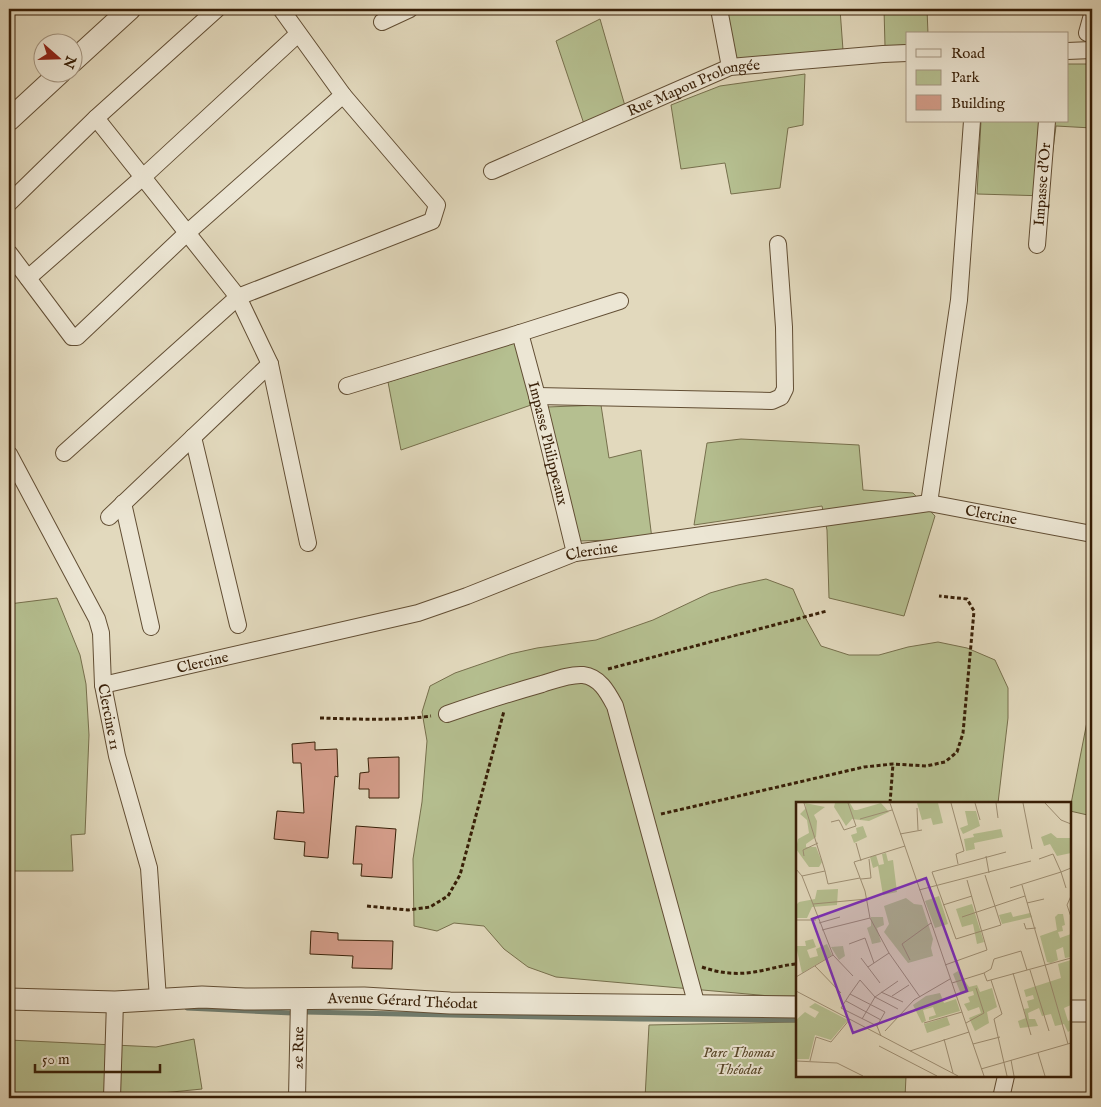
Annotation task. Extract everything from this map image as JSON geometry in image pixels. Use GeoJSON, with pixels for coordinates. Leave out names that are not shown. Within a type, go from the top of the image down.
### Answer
{"type":"FeatureCollection","features":[{"type":"Feature","properties":{"kind":"street"},"geometry":{"type":"LineString","coordinates":[[82,53],[128,9]]}},
{"type":"Feature","properties":{"kind":"street"},"geometry":{"type":"LineString","coordinates":[[9,203],[96,118],[217,9]]}},
{"type":"Feature","properties":{"kind":"street"},"geometry":{"type":"LineString","coordinates":[[64,453],[238,297],[432,221],[437,205],[343,95],[281,9]]}},
{"type":"Feature","properties":{"kind":"street"},"geometry":{"type":"LineString","coordinates":[[382,22],[410,9]]}},
{"type":"Feature","properties":{"kind":"street"},"geometry":{"type":"LineString","coordinates":[[719,9],[730,67]]}},
{"type":"Feature","properties":{"kind":"street"},"geometry":{"type":"LineString","coordinates":[[1087,32],[1092,15]]}},
{"type":"Feature","properties":{"kind":"street"},"geometry":{"type":"LineString","coordinates":[[28,278],[143,177],[298,34]]}},
{"type":"Feature","properties":{"kind":"street"},"geometry":{"type":"LineString","coordinates":[[1068,51],[1092,50]]}},
{"type":"Feature","properties":{"kind":"street","name":"Rue Mapou Prolongée"},"geometry":{"type":"LineString","coordinates":[[492,171],[730,67],[906,53]]}},
{"type":"Feature","properties":{"kind":"street"},"geometry":{"type":"LineString","coordinates":[[9,120],[50,82]]}},
{"type":"Feature","properties":{"kind":"street"},"geometry":{"type":"LineString","coordinates":[[9,253],[72,337],[77,337],[187,233],[343,95]]}},
{"type":"Feature","properties":{"kind":"street"},"geometry":{"type":"LineString","coordinates":[[96,118],[238,297],[270,364],[308,543]]}},
{"type":"Feature","properties":{"kind":"street"},"geometry":{"type":"LineString","coordinates":[[929,503],[959,300],[972,122]]}},
{"type":"Feature","properties":{"kind":"street","name":"Impasse d'Or"},"geometry":{"type":"LineString","coordinates":[[1037,245],[1047,122]]}},
{"type":"Feature","properties":{"kind":"street"},"geometry":{"type":"LineString","coordinates":[[538,396],[772,401],[781,396],[785,389],[784,327],[778,244]]}},
{"type":"Feature","properties":{"kind":"street"},"geometry":{"type":"LineString","coordinates":[[347,386],[620,300]]}},
{"type":"Feature","properties":{"kind":"street","name":"Impasse Philippeaux"},"geometry":{"type":"LineString","coordinates":[[520,333],[538,396],[575,553]]}},
{"type":"Feature","properties":{"kind":"street"},"geometry":{"type":"LineString","coordinates":[[109,517],[270,364]]}},
{"type":"Feature","properties":{"kind":"street"},"geometry":{"type":"LineString","coordinates":[[193,437],[238,625]]}},
{"type":"Feature","properties":{"kind":"street","name":"Clercine 11"},"geometry":{"type":"LineString","coordinates":[[9,454],[97,619],[101,632],[103,685],[117,756],[149,868],[158,999]]}},
{"type":"Feature","properties":{"kind":"street"},"geometry":{"type":"LineString","coordinates":[[123,503],[151,627]]}},
{"type":"Feature","properties":{"kind":"street","name":"Clercine"},"geometry":{"type":"LineString","coordinates":[[103,685],[418,613],[467,596],[575,553],[929,503],[1092,534]]}},
{"type":"Feature","properties":{"kind":"street"},"geometry":{"type":"LineString","coordinates":[[447,714],[509,693],[570,676],[585,675],[598,682],[608,691],[615,706],[697,1006]]}},
{"type":"Feature","properties":{"kind":"street","name":"Avenue Gérard Théodat"},"geometry":{"type":"LineString","coordinates":[[9,999],[116,1006],[158,999],[202,997],[245,1000],[364,998],[450,1003],[796,1007]]}},
{"type":"Feature","properties":{"kind":"street","name":"2e Rue"},"geometry":{"type":"LineString","coordinates":[[297,1098],[299,999]]}},
{"type":"Feature","properties":{"kind":"street"},"geometry":{"type":"LineString","coordinates":[[112,1098],[116,1006]]}},
{"type":"Feature","properties":{"kind":"street"},"geometry":{"type":"LineString","coordinates":[[1071,1011],[1092,1011]]}},
{"type":"Feature","properties":{"kind":"street"},"geometry":{"type":"LineString","coordinates":[[1001,1098],[1006,1077]]}},
{"type":"Feature","properties":{"kind":"path"},"geometry":{"type":"LineString","coordinates":[[645,817],[864,766],[893,764],[926,766],[946,762],[957,752],[963,733],[974,611],[967,599],[940,596]]}},
{"type":"Feature","properties":{"kind":"path"},"geometry":{"type":"LineString","coordinates":[[585,675],[827,611]]}},
{"type":"Feature","properties":{"kind":"path"},"geometry":{"type":"LineString","coordinates":[[367,906],[408,910],[430,907],[448,896],[460,875],[468,851],[509,693]]}},
{"type":"Feature","properties":{"kind":"path"},"geometry":{"type":"LineString","coordinates":[[320,718],[409,719],[447,714]]}},
{"type":"Feature","properties":{"kind":"path"},"geometry":{"type":"LineString","coordinates":[[890,802],[893,764]]}},
{"type":"Feature","properties":{"kind":"path"},"geometry":{"type":"LineString","coordinates":[[683,954],[697,965],[713,971],[731,973],[754,972],[796,964]]}},
{"type":"Feature","properties":{"kind":"green space"},"geometry":{"type":"Polygon","coordinates":[[[723,9],[840,9],[843,50],[732,61],[723,9]]]}},
{"type":"Feature","properties":{"kind":"green space"},"geometry":{"type":"Polygon","coordinates":[[[884,9],[927,9],[928,32],[906,32],[906,45],[885,46],[884,9]]]}},
{"type":"Feature","properties":{"kind":"green space"},"geometry":{"type":"Polygon","coordinates":[[[600,19],[625,106],[584,124],[556,41],[600,19]]]}},
{"type":"Feature","properties":{"kind":"green space"},"geometry":{"type":"Polygon","coordinates":[[[1068,64],[1092,64],[1092,128],[1056,126],[1047,196],[977,194],[981,122],[1068,122],[1068,64]]]}},
{"type":"Feature","properties":{"kind":"green space"},"geometry":{"type":"Polygon","coordinates":[[[805,74],[803,125],[788,128],[780,188],[731,194],[725,163],[681,169],[671,105],[720,86],[805,74]]]}},
{"type":"Feature","properties":{"kind":"green space"},"geometry":{"type":"Polygon","coordinates":[[[514,342],[534,404],[401,450],[388,382],[514,342]]]}},
{"type":"Feature","properties":{"kind":"green space"},"geometry":{"type":"Polygon","coordinates":[[[601,405],[609,458],[641,450],[652,539],[579,541],[547,407],[601,405]]]}},
{"type":"Feature","properties":{"kind":"green space"},"geometry":{"type":"Polygon","coordinates":[[[741,439],[859,445],[863,490],[913,493],[935,516],[904,616],[829,598],[827,530],[822,506],[694,525],[707,443],[741,439]]]}},
{"type":"Feature","properties":{"kind":"green space"},"geometry":{"type":"Polygon","coordinates":[[[766,579],[793,589],[806,619],[821,646],[849,655],[879,655],[908,647],[938,642],[967,648],[995,660],[1008,688],[1008,718],[998,802],[796,802],[796,996],[770,996],[556,977],[528,967],[504,949],[484,926],[454,923],[437,931],[414,926],[413,859],[422,802],[427,741],[422,712],[430,686],[455,673],[510,654],[537,648],[596,640],[653,620],[710,593],[766,579]]]}},
{"type":"Feature","properties":{"kind":"green space"},"geometry":{"type":"Polygon","coordinates":[[[57,598],[80,655],[86,684],[89,735],[85,834],[71,835],[73,871],[9,871],[9,604],[57,598]]]}},
{"type":"Feature","properties":{"kind":"green space"},"geometry":{"type":"Polygon","coordinates":[[[1092,696],[1092,816],[1071,811],[1092,696]]]}},
{"type":"Feature","properties":{"kind":"green space","name":"Parc Thomas Théodat"},"geometry":{"type":"Polygon","coordinates":[[[796,1022],[796,1077],[906,1077],[905,1098],[645,1098],[649,1025],[796,1022]]]}},
{"type":"Feature","properties":{"kind":"green space"},"geometry":{"type":"Polygon","coordinates":[[[194,1039],[202,1089],[162,1093],[161,1098],[9,1098],[9,1040],[156,1047],[194,1039]]]}},
{"type":"Feature","properties":{"kind":"building"},"geometry":{"type":"Polygon","coordinates":[[[315,742],[315,750],[337,749],[338,777],[335,776],[328,858],[304,856],[305,842],[274,839],[277,811],[304,813],[301,763],[293,763],[292,744],[315,742]]]}},
{"type":"Feature","properties":{"kind":"building"},"geometry":{"type":"Polygon","coordinates":[[[399,757],[399,798],[369,798],[369,789],[359,789],[360,773],[369,772],[368,758],[399,757]]]}},
{"type":"Feature","properties":{"kind":"building"},"geometry":{"type":"Polygon","coordinates":[[[356,826],[396,829],[392,878],[361,876],[362,864],[353,864],[356,826]]]}},
{"type":"Feature","properties":{"kind":"building"},"geometry":{"type":"Polygon","coordinates":[[[311,931],[338,933],[338,940],[393,941],[392,969],[352,968],[353,956],[310,954],[311,931]]]}},
{"type":"Feature","properties":{"kind":"waterway"},"geometry":{"type":"LineString","coordinates":[[187,1008],[292,1013]]}},
{"type":"Feature","properties":{"kind":"waterway"},"geometry":{"type":"LineString","coordinates":[[305,1012],[639,1019],[796,1020]]}}]}
